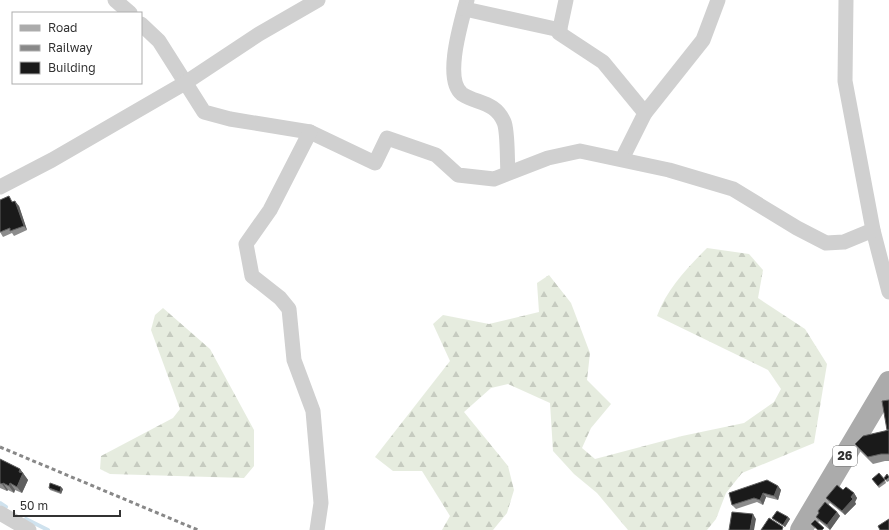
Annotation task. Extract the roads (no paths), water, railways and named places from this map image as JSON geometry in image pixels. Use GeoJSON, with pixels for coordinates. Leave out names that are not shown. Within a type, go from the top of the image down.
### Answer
{"type":"FeatureCollection","features":[{"type":"Feature","properties":{"kind":"main road","name":"26"},"geometry":{"type":"LineString","coordinates":[[801,530],[889,382]]}},
{"type":"Feature","properties":{"kind":"street"},"geometry":{"type":"LineString","coordinates":[[115,0],[129,12]]}},
{"type":"Feature","properties":{"kind":"street"},"geometry":{"type":"LineString","coordinates":[[0,187],[52,160],[185,83],[258,34],[318,0]]}},
{"type":"Feature","properties":{"kind":"street"},"geometry":{"type":"LineString","coordinates":[[566,0],[559,33],[603,62],[645,113]]}},
{"type":"Feature","properties":{"kind":"street"},"geometry":{"type":"LineString","coordinates":[[622,159],[645,113],[703,40],[718,0]]}},
{"type":"Feature","properties":{"kind":"street"},"geometry":{"type":"LineString","coordinates":[[846,0],[845,81],[873,230],[889,292]]}},
{"type":"Feature","properties":{"kind":"street"},"geometry":{"type":"LineString","coordinates":[[508,173],[504,122],[493,107],[462,93],[454,83],[456,43],[466,4],[560,30]]}},
{"type":"Feature","properties":{"kind":"street"},"geometry":{"type":"LineString","coordinates":[[142,25],[159,41],[204,112],[230,119],[310,132],[375,163],[387,138],[436,155],[458,175],[494,179],[548,158],[580,151],[669,170],[734,189],[797,228],[826,242],[844,242],[873,230]]}},
{"type":"Feature","properties":{"kind":"street"},"geometry":{"type":"LineString","coordinates":[[310,132],[270,210],[246,244],[252,276],[280,298],[289,309],[294,360],[314,411],[321,503],[317,530]]}},
{"type":"Feature","properties":{"kind":"street"},"geometry":{"type":"LineString","coordinates":[[0,513],[29,530]]}},
{"type":"Feature","properties":{"kind":"waterway"},"geometry":{"type":"LineString","coordinates":[[0,503],[6,507]]}},
{"type":"Feature","properties":{"kind":"waterway"},"geometry":{"type":"LineString","coordinates":[[26,519],[48,530]]}},
{"type":"Feature","properties":{"kind":"railway"},"geometry":{"type":"LineString","coordinates":[[0,447],[198,530]]}}]}
